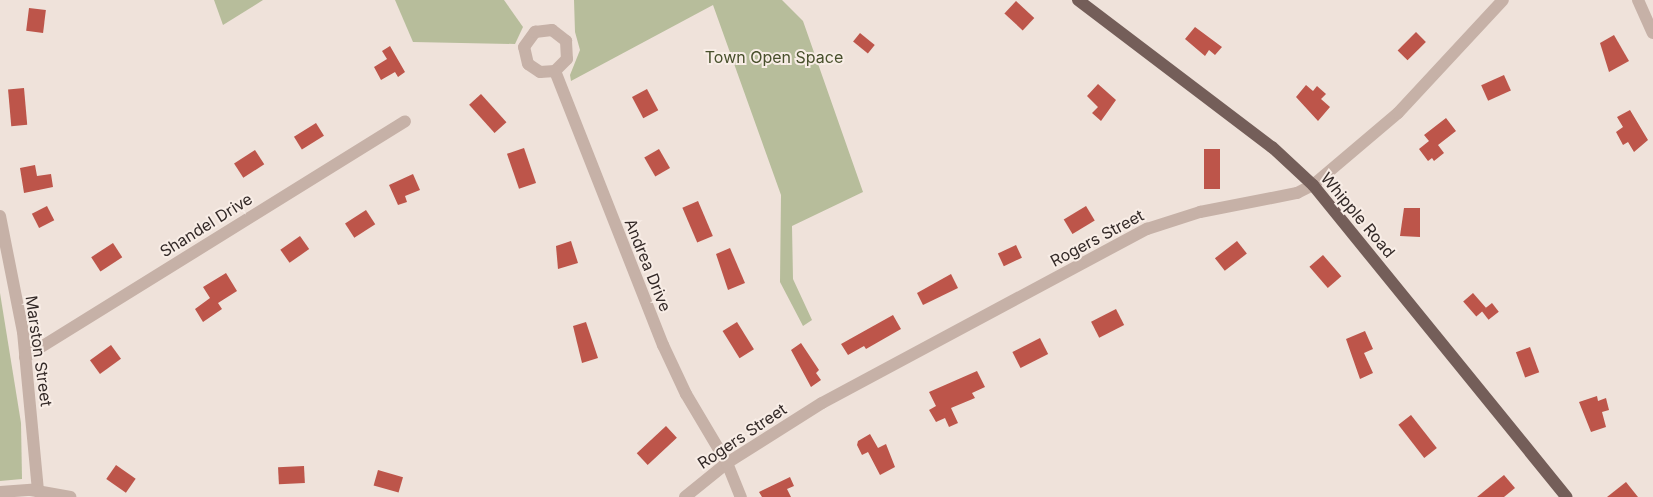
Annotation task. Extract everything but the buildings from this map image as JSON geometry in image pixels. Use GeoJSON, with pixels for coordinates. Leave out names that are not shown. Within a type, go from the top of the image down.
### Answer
{"type":"FeatureCollection","features":[{"type":"Feature","properties":{"kind":"main road","name":"Whipple Road"},"geometry":{"type":"LineString","coordinates":[[1078,0],[1272,147],[1313,185],[1567,497]]}},
{"type":"Feature","properties":{"kind":"street","name":"Rogers Street"},"geometry":{"type":"LineString","coordinates":[[685,497],[727,463],[822,403],[1149,228],[1200,212],[1297,193],[1313,185],[1398,113],[1503,0]]}},
{"type":"Feature","properties":{"kind":"street"},"geometry":{"type":"LineString","coordinates":[[1638,0],[1653,33]]}},
{"type":"Feature","properties":{"kind":"street","name":"Andrea Drive"},"geometry":{"type":"LineString","coordinates":[[555,72],[663,346],[686,394],[727,463],[741,497]]}},
{"type":"Feature","properties":{"kind":"street","name":"Shandel Drive"},"geometry":{"type":"LineString","coordinates":[[25,357],[405,122]]}},
{"type":"Feature","properties":{"kind":"street","name":"Marston Street"},"geometry":{"type":"LineString","coordinates":[[0,216],[25,357],[38,491]]}},
{"type":"Feature","properties":{"kind":"street"},"geometry":{"type":"LineString","coordinates":[[0,492],[38,491],[70,497]]}},
{"type":"Feature","properties":{"kind":"green space"},"geometry":{"type":"Polygon","coordinates":[[[214,0],[263,0],[223,25],[214,0]]]}},
{"type":"Feature","properties":{"kind":"green space"},"geometry":{"type":"Polygon","coordinates":[[[395,0],[504,0],[523,27],[515,44],[413,42],[395,0]]]}},
{"type":"Feature","properties":{"kind":"green space","name":"Town Open Space"},"geometry":{"type":"Polygon","coordinates":[[[574,0],[782,0],[803,21],[863,192],[792,226],[793,279],[812,320],[803,326],[780,282],[781,195],[713,5],[571,81],[570,75],[580,50],[575,32],[574,0]]]}},
{"type":"Feature","properties":{"kind":"green space"},"geometry":{"type":"Polygon","coordinates":[[[0,293],[21,423],[22,479],[0,481],[0,293]]]}}]}
